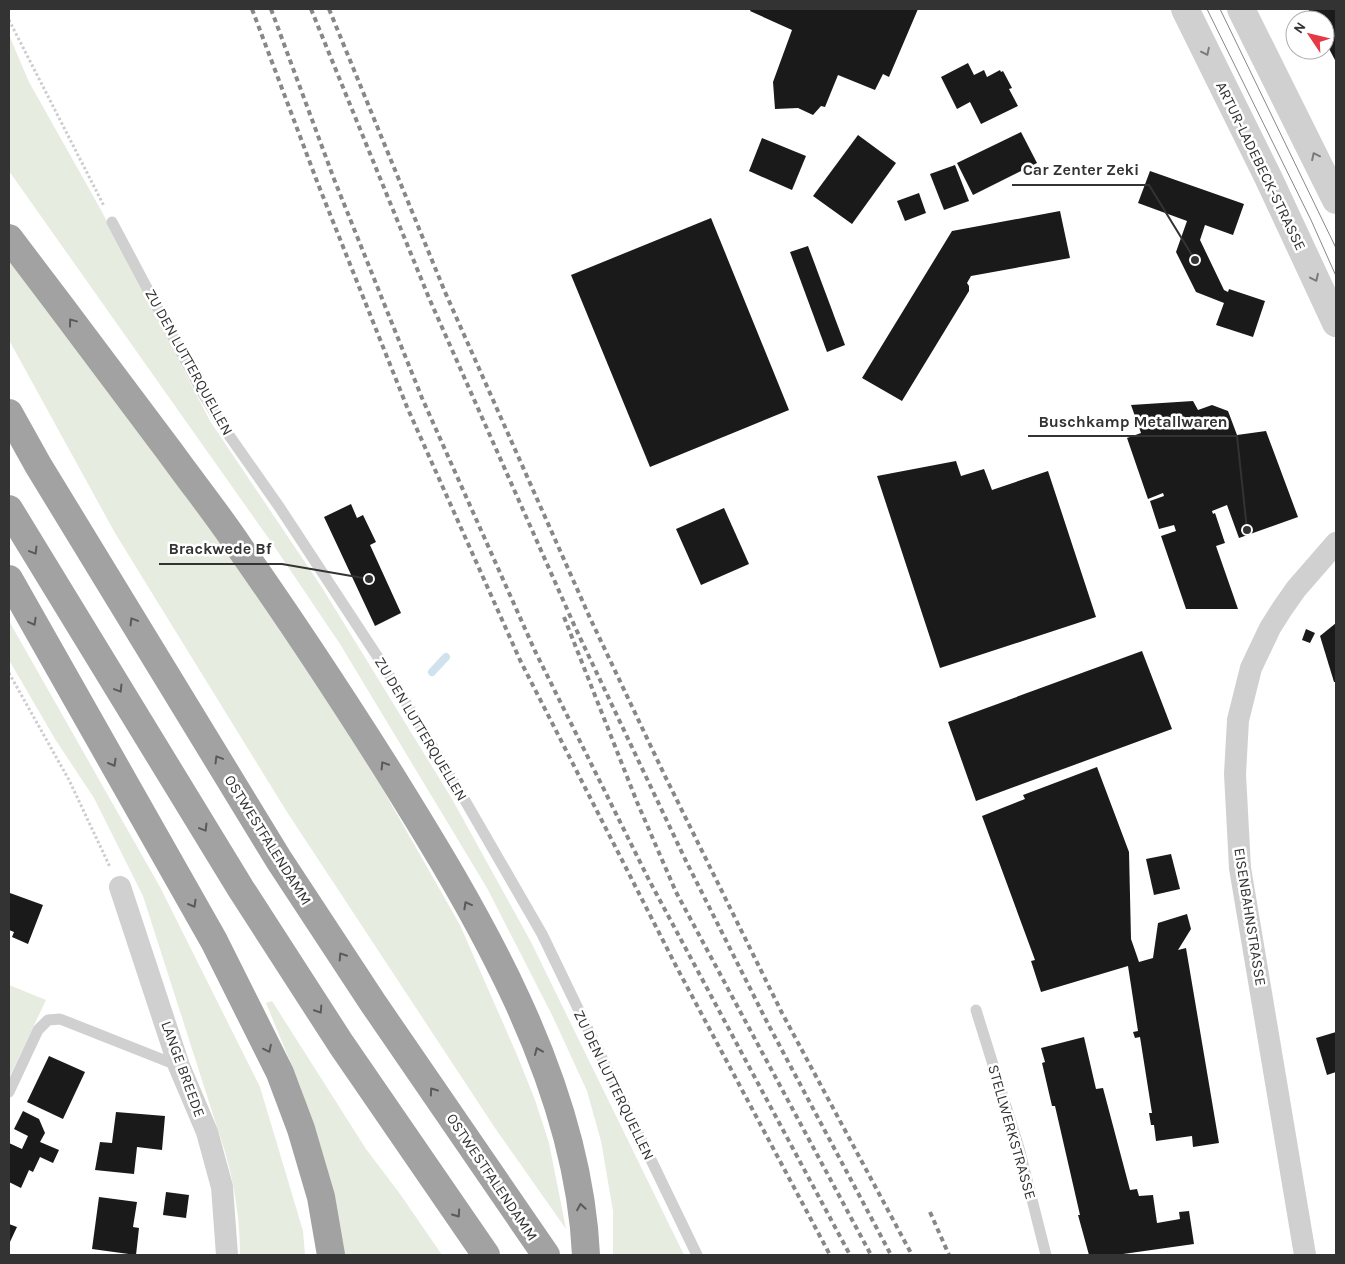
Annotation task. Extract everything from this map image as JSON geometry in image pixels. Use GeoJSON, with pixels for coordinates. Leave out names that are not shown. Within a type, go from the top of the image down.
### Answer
{"type":"FeatureCollection","features":[{"type":"Feature","properties":{"kind":"highway"},"geometry":{"type":"LineString","coordinates":[[9,238],[239,546],[338,692],[432,842],[477,922],[520,1006],[554,1088],[574,1166],[586,1238],[586,1255]]}},
{"type":"Feature","properties":{"kind":"highway","name":"OSTWESTFALENDAMM"},"geometry":{"type":"LineString","coordinates":[[9,413],[38,465],[279,860],[373,1003],[546,1255]]}},
{"type":"Feature","properties":{"kind":"highway"},"geometry":{"type":"LineString","coordinates":[[9,509],[241,889],[341,1044],[486,1255]]}},
{"type":"Feature","properties":{"kind":"highway"},"geometry":{"type":"LineString","coordinates":[[9,579],[214,941],[280,1072],[302,1129],[321,1197],[331,1255]]}},
{"type":"Feature","properties":{"kind":"street","name":"ARTUR-LADEBECK-STRASSE"},"geometry":{"type":"LineString","coordinates":[[1185,9],[1268,177],[1336,323]]}},
{"type":"Feature","properties":{"kind":"street"},"geometry":{"type":"LineString","coordinates":[[1241,9],[1336,200]]}},
{"type":"Feature","properties":{"kind":"street","name":"EISENBAHNSTRASSE"},"geometry":{"type":"LineString","coordinates":[[1305,1255],[1240,868],[1235,774],[1238,720],[1252,668],[1278,615],[1296,589],[1336,543]]}},
{"type":"Feature","properties":{"kind":"street","name":"LANGE BREEDE"},"geometry":{"type":"LineString","coordinates":[[120,887],[180,1066],[206,1132],[222,1187],[227,1255]]}},
{"type":"Feature","properties":{"kind":"lane","name":"ZU DEN LUTTERQUELLEN"},"geometry":{"type":"LineString","coordinates":[[112,222],[202,392],[226,431],[280,508],[385,668],[538,926],[697,1255]]}},
{"type":"Feature","properties":{"kind":"lane","name":"STELLWERKSTRASSE"},"geometry":{"type":"LineString","coordinates":[[976,1010],[1019,1148],[1046,1255]]}},
{"type":"Feature","properties":{"kind":"lane"},"geometry":{"type":"LineString","coordinates":[[9,1092],[38,1030],[48,1020],[60,1018],[180,1066]]}},
{"type":"Feature","properties":{"kind":"path"},"geometry":{"type":"LineString","coordinates":[[9,20],[112,222]]}},
{"type":"Feature","properties":{"kind":"path"},"geometry":{"type":"LineString","coordinates":[[9,673],[69,780],[120,887]]}},
{"type":"Feature","properties":{"kind":"shaded area"},"geometry":{"type":"Polygon","coordinates":[[[9,35],[29,82],[101,210],[210,421],[321,586],[452,799],[531,942],[684,1255],[613,1255],[613,1211],[601,1141],[587,1091],[553,1017],[487,888],[340,644],[274,546],[9,171],[9,35]]]}},
{"type":"Feature","properties":{"kind":"shaded area"},"geometry":{"type":"Polygon","coordinates":[[[9,256],[176,475],[365,758],[460,925],[517,1055],[535,1100],[549,1143],[566,1229],[495,1128],[287,812],[115,533],[9,340],[9,256]]]}},
{"type":"Feature","properties":{"kind":"shaded area"},"geometry":{"type":"Polygon","coordinates":[[[9,621],[160,887],[260,1087],[303,1231],[305,1255],[240,1255],[236,1205],[226,1155],[143,896],[94,798],[55,739],[9,660],[9,621]]]}},
{"type":"Feature","properties":{"kind":"shaded area"},"geometry":{"type":"Polygon","coordinates":[[[9,985],[46,1000],[9,1078],[9,985]]]}},
{"type":"Feature","properties":{"kind":"shaded area"},"geometry":{"type":"Polygon","coordinates":[[[272,1001],[366,1149],[442,1255],[343,1255],[320,1148],[299,1083],[266,1003],[272,1001]]]}},
{"type":"Feature","properties":{"kind":"building"},"geometry":{"type":"Polygon","coordinates":[[[751,9],[918,9],[889,77],[883,74],[875,90],[838,75],[825,107],[821,106],[813,115],[798,108],[775,109],[773,82],[792,30],[750,11],[751,9]]]}},
{"type":"Feature","properties":{"kind":"building"},"geometry":{"type":"Polygon","coordinates":[[[1336,9],[1336,62],[1335,10],[1309,10],[1336,9]]]}},
{"type":"Feature","properties":{"kind":"building"},"geometry":{"type":"Polygon","coordinates":[[[968,63],[974,75],[984,70],[987,77],[1000,70],[1001,72],[1003,71],[1012,88],[1009,89],[1018,106],[981,124],[970,102],[957,109],[941,77],[968,63]]]}},
{"type":"Feature","properties":{"kind":"building"},"geometry":{"type":"Polygon","coordinates":[[[1021,132],[1037,163],[973,195],[957,163],[1021,132]]]}},
{"type":"Feature","properties":{"kind":"building"},"geometry":{"type":"Polygon","coordinates":[[[858,135],[896,163],[852,224],[813,196],[858,135]]]}},
{"type":"Feature","properties":{"kind":"building"},"geometry":{"type":"Polygon","coordinates":[[[762,138],[806,156],[792,190],[749,171],[762,138]]]}},
{"type":"Feature","properties":{"kind":"building"},"geometry":{"type":"Polygon","coordinates":[[[955,165],[969,201],[944,210],[930,174],[955,165]]]}},
{"type":"Feature","properties":{"kind":"building"},"geometry":{"type":"Polygon","coordinates":[[[1150,171],[1244,204],[1233,235],[1205,225],[1200,240],[1224,290],[1228,292],[1229,289],[1265,301],[1253,337],[1216,325],[1224,303],[1196,292],[1176,252],[1187,221],[1138,203],[1150,171]]]}},
{"type":"Feature","properties":{"kind":"building"},"geometry":{"type":"Polygon","coordinates":[[[919,193],[926,213],[905,221],[897,201],[919,193]]]}},
{"type":"Feature","properties":{"kind":"building"},"geometry":{"type":"Polygon","coordinates":[[[1060,211],[1070,258],[971,276],[967,283],[969,291],[902,401],[862,378],[952,231],[1060,211]]]}},
{"type":"Feature","properties":{"kind":"building"},"geometry":{"type":"Polygon","coordinates":[[[711,218],[789,410],[650,467],[571,275],[711,218]]]}},
{"type":"Feature","properties":{"kind":"building"},"geometry":{"type":"Polygon","coordinates":[[[808,246],[845,345],[827,352],[790,252],[808,246]]]}},
{"type":"Feature","properties":{"kind":"building"},"geometry":{"type":"Polygon","coordinates":[[[1193,401],[1198,410],[1212,405],[1228,411],[1237,435],[1266,431],[1298,517],[1239,538],[1227,505],[1212,511],[1213,514],[1215,513],[1225,543],[1216,546],[1238,609],[1186,609],[1161,536],[1176,531],[1174,525],[1159,529],[1150,501],[1164,496],[1163,493],[1148,499],[1127,438],[1141,433],[1131,405],[1193,401]]]}},
{"type":"Feature","properties":{"kind":"building"},"geometry":{"type":"Polygon","coordinates":[[[956,461],[961,476],[984,469],[992,490],[1048,471],[1096,617],[940,668],[877,476],[956,461]]]}},
{"type":"Feature","properties":{"kind":"building"},"geometry":{"type":"Polygon","coordinates":[[[351,504],[357,518],[363,515],[376,542],[370,545],[401,613],[375,626],[324,517],[351,504]]]}},
{"type":"Feature","properties":{"kind":"building"},"geometry":{"type":"Polygon","coordinates":[[[724,508],[749,564],[701,585],[676,529],[724,508]]]}},
{"type":"Feature","properties":{"kind":"building"},"geometry":{"type":"Polygon","coordinates":[[[1336,623],[1336,682],[1334,682],[1320,636],[1336,623]]]}},
{"type":"Feature","properties":{"kind":"building"},"geometry":{"type":"Polygon","coordinates":[[[1306,629],[1315,633],[1310,643],[1302,640],[1306,629]]]}},
{"type":"Feature","properties":{"kind":"building"},"geometry":{"type":"Polygon","coordinates":[[[1142,651],[1172,729],[976,801],[948,722],[1142,651]]]}},
{"type":"Feature","properties":{"kind":"building"},"geometry":{"type":"Polygon","coordinates":[[[1097,767],[1129,852],[1131,939],[1139,962],[1153,958],[1158,923],[1187,914],[1191,929],[1178,950],[1186,948],[1219,1143],[1193,1147],[1192,1136],[1156,1141],[1154,1125],[1151,1125],[1149,1113],[1152,1113],[1140,1037],[1135,1038],[1133,1032],[1138,1031],[1128,966],[1041,992],[1031,961],[1035,960],[982,816],[1025,799],[1023,795],[1097,767]]]}},
{"type":"Feature","properties":{"kind":"building"},"geometry":{"type":"Polygon","coordinates":[[[1171,854],[1180,889],[1154,895],[1146,859],[1171,854]]]}},
{"type":"Feature","properties":{"kind":"building"},"geometry":{"type":"Polygon","coordinates":[[[10,893],[43,905],[28,944],[12,937],[14,932],[9,930],[10,893]]]}},
{"type":"Feature","properties":{"kind":"building"},"geometry":{"type":"Polygon","coordinates":[[[1336,1032],[1336,1072],[1327,1075],[1316,1038],[1336,1032]]]}},
{"type":"Feature","properties":{"kind":"building"},"geometry":{"type":"Polygon","coordinates":[[[1084,1037],[1096,1089],[1103,1088],[1130,1190],[1137,1189],[1139,1196],[1153,1195],[1157,1223],[1180,1219],[1179,1212],[1189,1211],[1194,1244],[1116,1255],[1089,1255],[1078,1215],[1080,1215],[1055,1106],[1052,1106],[1042,1063],[1045,1062],[1041,1048],[1084,1037]]]}},
{"type":"Feature","properties":{"kind":"building"},"geometry":{"type":"Polygon","coordinates":[[[49,1056],[85,1072],[63,1119],[27,1102],[49,1056]]]}},
{"type":"Feature","properties":{"kind":"building"},"geometry":{"type":"Polygon","coordinates":[[[23,1111],[39,1119],[45,1133],[40,1142],[59,1150],[53,1163],[40,1157],[33,1172],[29,1170],[21,1188],[9,1182],[9,1143],[22,1149],[28,1136],[14,1129],[23,1111]]]}},
{"type":"Feature","properties":{"kind":"building"},"geometry":{"type":"Polygon","coordinates":[[[116,1112],[165,1116],[162,1150],[137,1147],[134,1174],[95,1170],[100,1142],[112,1143],[116,1112]]]}},
{"type":"Feature","properties":{"kind":"building"},"geometry":{"type":"Polygon","coordinates":[[[166,1192],[189,1195],[186,1218],[163,1215],[166,1192]]]}},
{"type":"Feature","properties":{"kind":"building"},"geometry":{"type":"Polygon","coordinates":[[[99,1197],[137,1202],[133,1227],[139,1228],[136,1255],[92,1249],[99,1197]]]}},
{"type":"Feature","properties":{"kind":"building"},"geometry":{"type":"Polygon","coordinates":[[[9,1224],[17,1227],[9,1244],[9,1224]]]}},
{"type":"Feature","properties":{"kind":"waterway"},"geometry":{"type":"LineString","coordinates":[[432,672],[446,657]]}},
{"type":"Feature","properties":{"kind":"tram line"},"geometry":{"type":"LineString","coordinates":[[1207,9],[1311,220],[1336,276]]}},
{"type":"Feature","properties":{"kind":"tram line"},"geometry":{"type":"LineString","coordinates":[[1220,9],[1336,248]]}},
{"type":"Feature","properties":{"kind":"railway"},"geometry":{"type":"LineString","coordinates":[[252,9],[318,184],[407,407],[520,660],[676,966],[830,1255]]}},
{"type":"Feature","properties":{"kind":"railway"},"geometry":{"type":"LineString","coordinates":[[271,9],[334,179],[422,398],[535,651],[649,880],[850,1255]]}},
{"type":"Feature","properties":{"kind":"railway"},"geometry":{"type":"LineString","coordinates":[[311,9],[429,298],[575,627],[685,859],[767,1022],[891,1255]]}},
{"type":"Feature","properties":{"kind":"railway"},"geometry":{"type":"LineString","coordinates":[[329,9],[445,292],[590,618],[664,774],[782,1013],[912,1255]]}},
{"type":"Feature","properties":{"kind":"railway"},"geometry":{"type":"LineString","coordinates":[[564,617],[637,802],[676,892],[871,1255]]}},
{"type":"Feature","properties":{"kind":"railway"},"geometry":{"type":"LineString","coordinates":[[930,1212],[949,1255]]}},
{"type":"Feature","properties":{"kind":"place","name":"Car Zenter Zeki"},"geometry":{"type":"Point","coordinates":[1195,260]}},
{"type":"Feature","properties":{"kind":"place","name":"Buschkamp Metallwaren"},"geometry":{"type":"Point","coordinates":[1247,530]}},
{"type":"Feature","properties":{"kind":"place","name":"Brackwede Bf"},"geometry":{"type":"Point","coordinates":[369,579]}}]}
